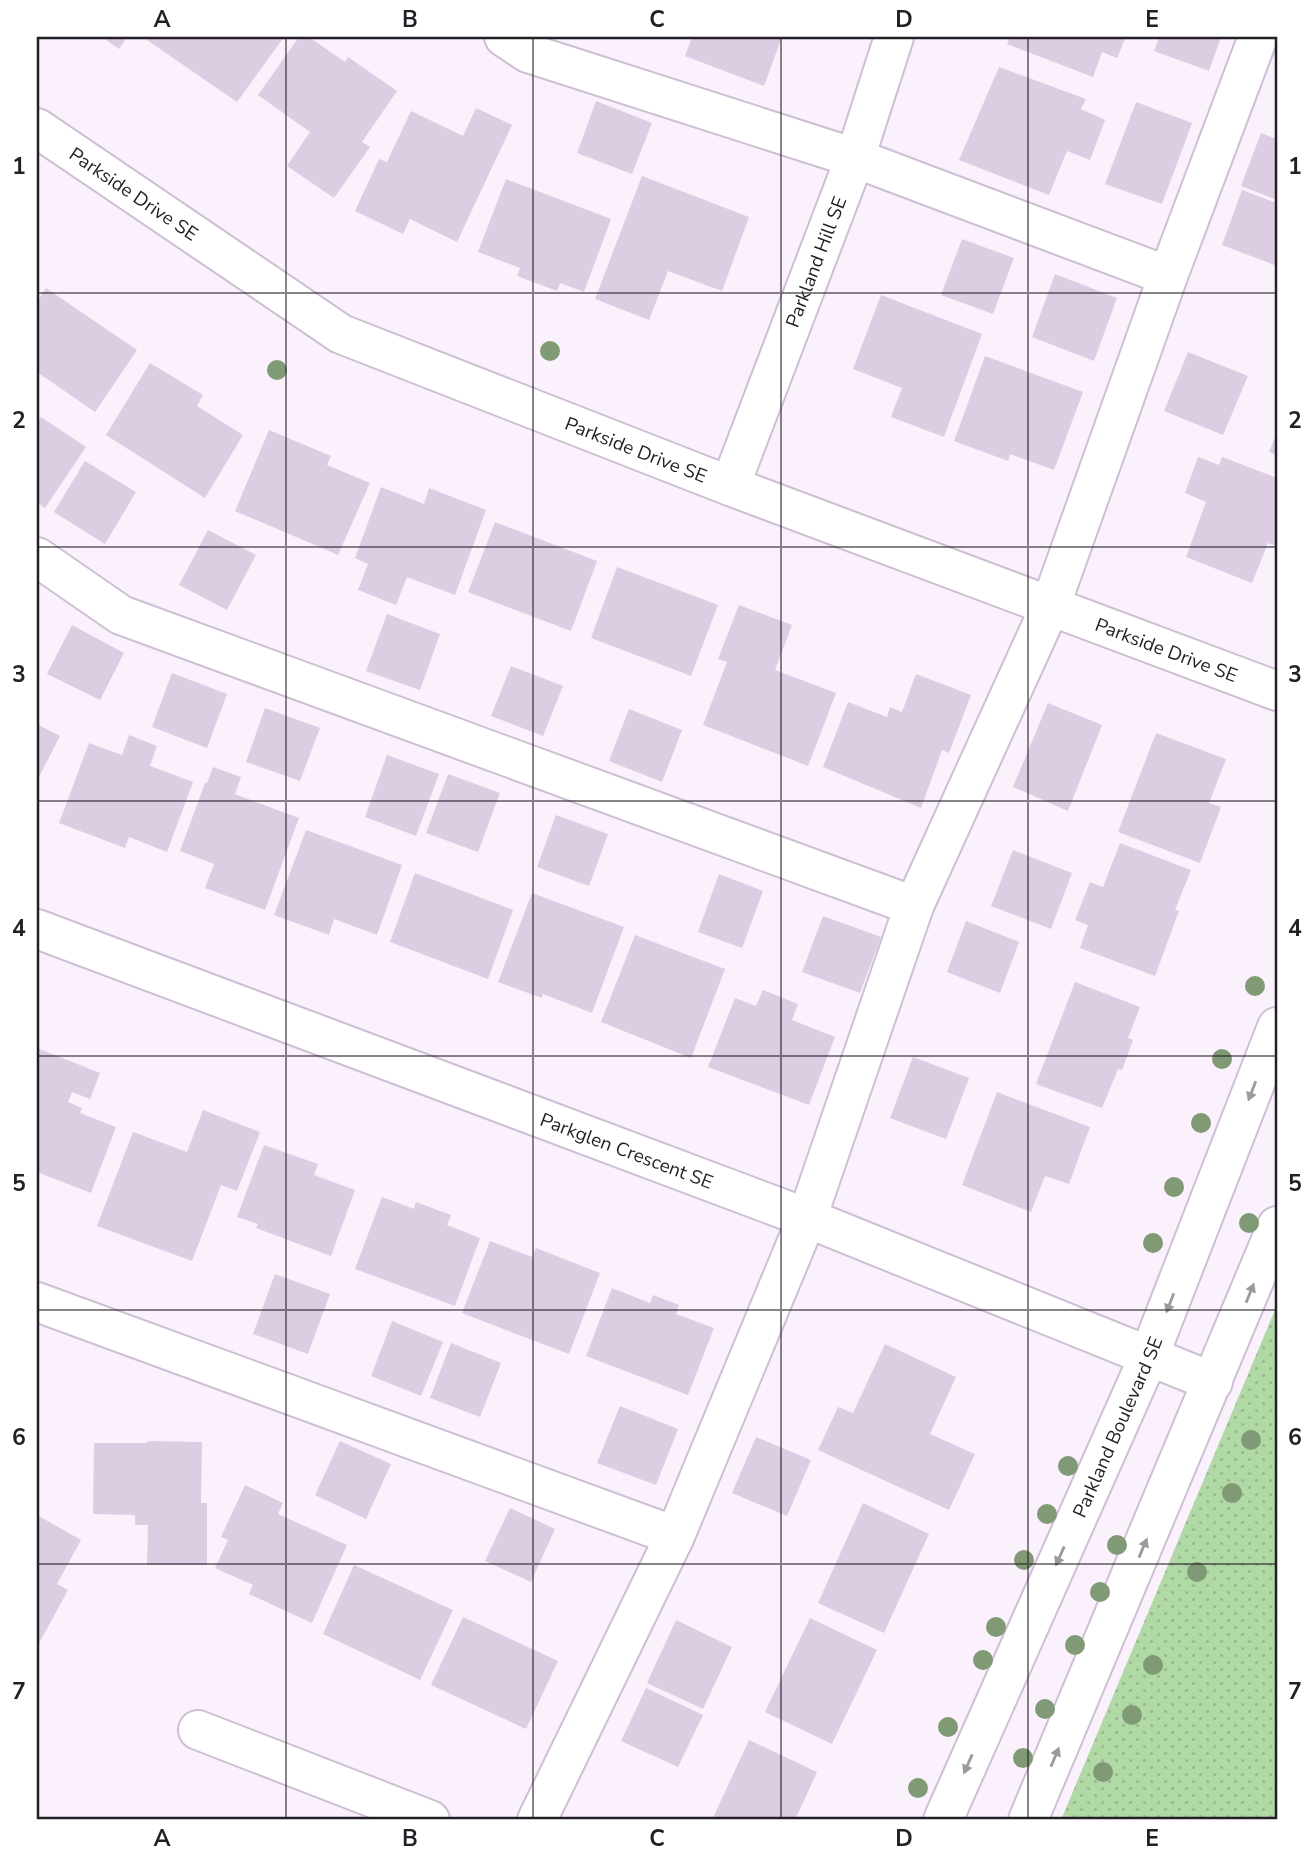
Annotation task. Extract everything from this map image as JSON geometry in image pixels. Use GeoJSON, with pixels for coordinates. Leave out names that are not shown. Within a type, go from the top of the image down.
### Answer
{"type":"FeatureCollection","features":[{"type":"Feature","properties":{"kind":"street","name":"Parkland Hill SE"},"geometry":{"type":"LineString","coordinates":[[730,486],[855,158],[894,37]]}},
{"type":"Feature","properties":{"kind":"street"},"geometry":{"type":"LineString","coordinates":[[537,1820],[675,1536],[807,1218],[914,906],[1050,607],[1168,276],[1258,37]]}},
{"type":"Feature","properties":{"kind":"street"},"geometry":{"type":"LineString","coordinates":[[522,42],[855,158],[1168,276]]}},
{"type":"Feature","properties":{"kind":"street","name":"Parkside Drive SE"},"geometry":{"type":"LineString","coordinates":[[37,128],[341,334],[730,486],[1277,691]]}},
{"type":"Feature","properties":{"kind":"street"},"geometry":{"type":"LineString","coordinates":[[37,557],[121,615],[914,906]]}},
{"type":"Feature","properties":{"kind":"street","name":"Parkglen Crescent SE"},"geometry":{"type":"LineString","coordinates":[[37,929],[807,1218],[1213,1382]]}},
{"type":"Feature","properties":{"kind":"street","name":"Parkland Boulevard SE"},"geometry":{"type":"LineString","coordinates":[[943,1820],[1149,1356],[1277,1027]]}},
{"type":"Feature","properties":{"kind":"street"},"geometry":{"type":"LineString","coordinates":[[1028,1820],[1277,1226]]}},
{"type":"Feature","properties":{"kind":"street"},"geometry":{"type":"LineString","coordinates":[[37,1301],[675,1536]]}},
{"type":"Feature","properties":{"kind":"street"},"geometry":{"type":"LineString","coordinates":[[198,1730],[430,1820]]}},
{"type":"Feature","properties":{"kind":"green space"},"geometry":{"type":"Polygon","coordinates":[[[1277,1305],[1277,1820],[1061,1820],[1277,1305]]]}},
{"type":"Feature","properties":{"kind":"building"},"geometry":{"type":"Polygon","coordinates":[[[102,37],[127,37],[119,49],[102,37]]]}},
{"type":"Feature","properties":{"kind":"building"},"geometry":{"type":"Polygon","coordinates":[[[148,37],[284,37],[237,102],[147,40],[148,37]]]}},
{"type":"Feature","properties":{"kind":"building"},"geometry":{"type":"Polygon","coordinates":[[[299,37],[309,37],[345,62],[348,57],[397,91],[362,142],[370,147],[334,198],[287,166],[310,132],[258,95],[299,37]]]}},
{"type":"Feature","properties":{"kind":"building"},"geometry":{"type":"Polygon","coordinates":[[[692,37],[782,37],[764,86],[685,56],[692,37]]]}},
{"type":"Feature","properties":{"kind":"building"},"geometry":{"type":"Polygon","coordinates":[[[1010,37],[1126,37],[1117,58],[1102,52],[1093,77],[1007,44],[1010,37]]]}},
{"type":"Feature","properties":{"kind":"building"},"geometry":{"type":"Polygon","coordinates":[[[1159,37],[1221,37],[1209,71],[1154,51],[1159,37]]]}},
{"type":"Feature","properties":{"kind":"building"},"geometry":{"type":"Polygon","coordinates":[[[999,67],[1086,99],[1081,109],[1105,120],[1090,160],[1067,151],[1049,195],[959,160],[999,67]]]}},
{"type":"Feature","properties":{"kind":"building"},"geometry":{"type":"Polygon","coordinates":[[[596,101],[652,123],[632,174],[577,153],[596,101]]]}},
{"type":"Feature","properties":{"kind":"building"},"geometry":{"type":"Polygon","coordinates":[[[1136,102],[1192,123],[1162,204],[1105,184],[1136,102]]]}},
{"type":"Feature","properties":{"kind":"building"},"geometry":{"type":"Polygon","coordinates":[[[476,108],[512,125],[457,242],[410,219],[403,234],[355,211],[379,159],[387,162],[411,111],[463,136],[476,108]]]}},
{"type":"Feature","properties":{"kind":"building"},"geometry":{"type":"Polygon","coordinates":[[[1261,133],[1277,139],[1277,200],[1241,186],[1261,133]]]}},
{"type":"Feature","properties":{"kind":"building"},"geometry":{"type":"Polygon","coordinates":[[[642,176],[749,217],[722,291],[668,271],[649,320],[595,299],[642,176]]]}},
{"type":"Feature","properties":{"kind":"building"},"geometry":{"type":"Polygon","coordinates":[[[506,179],[611,219],[584,292],[560,283],[557,291],[517,276],[520,268],[478,252],[506,179]]]}},
{"type":"Feature","properties":{"kind":"building"},"geometry":{"type":"Polygon","coordinates":[[[1242,190],[1277,203],[1277,266],[1222,245],[1242,190]]]}},
{"type":"Feature","properties":{"kind":"building"},"geometry":{"type":"Polygon","coordinates":[[[962,239],[1014,258],[993,314],[941,295],[962,239]]]}},
{"type":"Feature","properties":{"kind":"building"},"geometry":{"type":"Polygon","coordinates":[[[1055,274],[1117,298],[1094,361],[1032,337],[1055,274]]]}},
{"type":"Feature","properties":{"kind":"building"},"geometry":{"type":"Polygon","coordinates":[[[46,288],[137,350],[95,412],[37,372],[37,302],[46,288]]]}},
{"type":"Feature","properties":{"kind":"building"},"geometry":{"type":"Polygon","coordinates":[[[881,295],[982,334],[944,437],[891,417],[902,388],[853,369],[881,295]]]}},
{"type":"Feature","properties":{"kind":"building"},"geometry":{"type":"Polygon","coordinates":[[[1188,352],[1248,376],[1223,435],[1164,411],[1188,352]]]}},
{"type":"Feature","properties":{"kind":"building"},"geometry":{"type":"Polygon","coordinates":[[[985,356],[1083,392],[1054,470],[1010,454],[1008,461],[954,441],[985,356]]]}},
{"type":"Feature","properties":{"kind":"building"},"geometry":{"type":"Polygon","coordinates":[[[150,363],[203,395],[197,406],[243,435],[205,498],[106,435],[150,363]]]}},
{"type":"Feature","properties":{"kind":"building"},"geometry":{"type":"Polygon","coordinates":[[[41,417],[86,447],[45,508],[37,502],[37,423],[41,417]]]}},
{"type":"Feature","properties":{"kind":"building"},"geometry":{"type":"Polygon","coordinates":[[[269,430],[331,456],[327,465],[370,483],[338,555],[235,511],[269,430]]]}},
{"type":"Feature","properties":{"kind":"building"},"geometry":{"type":"Polygon","coordinates":[[[1277,432],[1277,455],[1269,452],[1277,432]]]}},
{"type":"Feature","properties":{"kind":"building"},"geometry":{"type":"Polygon","coordinates":[[[1198,457],[1219,465],[1222,457],[1277,478],[1277,543],[1276,546],[1268,543],[1252,583],[1186,557],[1206,502],[1185,493],[1198,457]]]}},
{"type":"Feature","properties":{"kind":"building"},"geometry":{"type":"Polygon","coordinates":[[[85,461],[136,492],[105,544],[54,512],[85,461]]]}},
{"type":"Feature","properties":{"kind":"building"},"geometry":{"type":"Polygon","coordinates":[[[381,487],[424,504],[429,488],[486,510],[455,595],[407,577],[396,605],[358,590],[368,564],[355,558],[381,487]]]}},
{"type":"Feature","properties":{"kind":"building"},"geometry":{"type":"Polygon","coordinates":[[[495,522],[597,561],[571,631],[468,592],[495,522]]]}},
{"type":"Feature","properties":{"kind":"building"},"geometry":{"type":"Polygon","coordinates":[[[208,530],[256,555],[227,610],[179,585],[208,530]]]}},
{"type":"Feature","properties":{"kind":"building"},"geometry":{"type":"Polygon","coordinates":[[[617,567],[718,605],[691,676],[591,638],[617,567]]]}},
{"type":"Feature","properties":{"kind":"building"},"geometry":{"type":"Polygon","coordinates":[[[739,605],[792,625],[775,670],[836,693],[808,766],[703,725],[727,662],[718,659],[739,605]]]}},
{"type":"Feature","properties":{"kind":"building"},"geometry":{"type":"Polygon","coordinates":[[[387,614],[440,634],[420,690],[366,671],[387,614]]]}},
{"type":"Feature","properties":{"kind":"building"},"geometry":{"type":"Polygon","coordinates":[[[72,625],[124,653],[100,700],[47,674],[72,625]]]}},
{"type":"Feature","properties":{"kind":"building"},"geometry":{"type":"Polygon","coordinates":[[[511,666],[563,686],[543,736],[491,716],[511,666]]]}},
{"type":"Feature","properties":{"kind":"building"},"geometry":{"type":"Polygon","coordinates":[[[172,673],[227,694],[207,748],[152,727],[172,673]]]}},
{"type":"Feature","properties":{"kind":"building"},"geometry":{"type":"Polygon","coordinates":[[[916,674],[971,695],[949,753],[942,750],[921,808],[823,767],[848,702],[887,717],[890,707],[902,712],[916,674]]]}},
{"type":"Feature","properties":{"kind":"building"},"geometry":{"type":"Polygon","coordinates":[[[1048,703],[1102,725],[1068,811],[1013,787],[1048,703]]]}},
{"type":"Feature","properties":{"kind":"building"},"geometry":{"type":"Polygon","coordinates":[[[265,708],[320,728],[300,781],[246,762],[265,708]]]}},
{"type":"Feature","properties":{"kind":"building"},"geometry":{"type":"Polygon","coordinates":[[[629,709],[682,730],[662,782],[609,761],[629,709]]]}},
{"type":"Feature","properties":{"kind":"building"},"geometry":{"type":"Polygon","coordinates":[[[37,724],[60,736],[37,781],[37,724]]]}},
{"type":"Feature","properties":{"kind":"building"},"geometry":{"type":"Polygon","coordinates":[[[1156,733],[1226,759],[1209,803],[1221,807],[1200,863],[1118,832],[1156,733]]]}},
{"type":"Feature","properties":{"kind":"building"},"geometry":{"type":"Polygon","coordinates":[[[129,735],[157,746],[150,766],[193,782],[167,852],[129,837],[125,848],[59,823],[89,743],[122,755],[129,735]]]}},
{"type":"Feature","properties":{"kind":"building"},"geometry":{"type":"Polygon","coordinates":[[[387,755],[439,774],[416,836],[365,817],[387,755]]]}},
{"type":"Feature","properties":{"kind":"building"},"geometry":{"type":"Polygon","coordinates":[[[213,767],[241,777],[235,794],[299,818],[265,910],[205,888],[214,864],[180,851],[213,767]]]}},
{"type":"Feature","properties":{"kind":"building"},"geometry":{"type":"Polygon","coordinates":[[[448,774],[500,793],[478,852],[426,833],[448,774]]]}},
{"type":"Feature","properties":{"kind":"building"},"geometry":{"type":"Polygon","coordinates":[[[556,815],[608,834],[589,886],[537,867],[556,815]]]}},
{"type":"Feature","properties":{"kind":"building"},"geometry":{"type":"Polygon","coordinates":[[[306,830],[402,865],[377,935],[334,919],[329,935],[274,915],[306,830]]]}},
{"type":"Feature","properties":{"kind":"building"},"geometry":{"type":"Polygon","coordinates":[[[1120,843],[1191,870],[1175,910],[1179,911],[1155,976],[1080,948],[1088,925],[1075,920],[1090,882],[1103,887],[1120,843]]]}},
{"type":"Feature","properties":{"kind":"building"},"geometry":{"type":"Polygon","coordinates":[[[1013,850],[1072,873],[1051,929],[991,906],[1013,850]]]}},
{"type":"Feature","properties":{"kind":"building"},"geometry":{"type":"Polygon","coordinates":[[[415,873],[513,910],[488,979],[390,942],[415,873]]]}},
{"type":"Feature","properties":{"kind":"building"},"geometry":{"type":"Polygon","coordinates":[[[719,874],[763,891],[742,948],[698,932],[719,874]]]}},
{"type":"Feature","properties":{"kind":"building"},"geometry":{"type":"Polygon","coordinates":[[[532,893],[624,927],[592,1013],[543,994],[542,998],[498,982],[532,893]]]}},
{"type":"Feature","properties":{"kind":"building"},"geometry":{"type":"Polygon","coordinates":[[[823,916],[881,937],[860,993],[802,972],[823,916]]]}},
{"type":"Feature","properties":{"kind":"building"},"geometry":{"type":"Polygon","coordinates":[[[966,921],[1019,942],[1000,993],[947,972],[966,921]]]}},
{"type":"Feature","properties":{"kind":"building"},"geometry":{"type":"Polygon","coordinates":[[[635,935],[725,969],[691,1058],[601,1022],[635,935]]]}},
{"type":"Feature","properties":{"kind":"building"},"geometry":{"type":"Polygon","coordinates":[[[1075,982],[1140,1007],[1128,1038],[1133,1040],[1122,1070],[1118,1069],[1102,1108],[1036,1084],[1075,982]]]}},
{"type":"Feature","properties":{"kind":"building"},"geometry":{"type":"Polygon","coordinates":[[[763,990],[798,1004],[792,1020],[835,1037],[809,1105],[708,1067],[735,998],[756,1006],[763,990]]]}},
{"type":"Feature","properties":{"kind":"building"},"geometry":{"type":"Polygon","coordinates":[[[37,1048],[100,1073],[90,1099],[72,1092],[68,1102],[82,1108],[80,1113],[116,1127],[91,1193],[37,1172],[37,1048]]]}},
{"type":"Feature","properties":{"kind":"building"},"geometry":{"type":"Polygon","coordinates":[[[913,1057],[969,1078],[946,1139],[890,1118],[913,1057]]]}},
{"type":"Feature","properties":{"kind":"building"},"geometry":{"type":"Polygon","coordinates":[[[997,1092],[1090,1127],[1069,1184],[1045,1176],[1031,1212],[962,1185],[997,1092]]]}},
{"type":"Feature","properties":{"kind":"building"},"geometry":{"type":"Polygon","coordinates":[[[203,1110],[260,1132],[237,1191],[221,1185],[192,1261],[97,1226],[133,1132],[187,1152],[203,1110]]]}},
{"type":"Feature","properties":{"kind":"building"},"geometry":{"type":"Polygon","coordinates":[[[264,1145],[318,1164],[314,1175],[355,1190],[331,1256],[256,1228],[258,1224],[237,1217],[264,1145]]]}},
{"type":"Feature","properties":{"kind":"building"},"geometry":{"type":"Polygon","coordinates":[[[382,1197],[414,1209],[416,1202],[451,1215],[447,1225],[480,1238],[455,1306],[355,1269],[382,1197]]]}},
{"type":"Feature","properties":{"kind":"building"},"geometry":{"type":"Polygon","coordinates":[[[490,1241],[532,1257],[536,1248],[600,1273],[569,1354],[462,1313],[490,1241]]]}},
{"type":"Feature","properties":{"kind":"building"},"geometry":{"type":"Polygon","coordinates":[[[275,1274],[330,1294],[308,1354],[253,1334],[275,1274]]]}},
{"type":"Feature","properties":{"kind":"building"},"geometry":{"type":"Polygon","coordinates":[[[612,1288],[650,1303],[653,1295],[679,1305],[676,1314],[714,1328],[688,1395],[586,1356],[612,1288]]]}},
{"type":"Feature","properties":{"kind":"building"},"geometry":{"type":"Polygon","coordinates":[[[392,1321],[443,1342],[421,1396],[371,1376],[392,1321]]]}},
{"type":"Feature","properties":{"kind":"building"},"geometry":{"type":"Polygon","coordinates":[[[451,1343],[501,1363],[480,1417],[430,1398],[451,1343]]]}},
{"type":"Feature","properties":{"kind":"building"},"geometry":{"type":"Polygon","coordinates":[[[885,1344],[956,1377],[930,1434],[975,1454],[949,1510],[818,1450],[838,1407],[853,1413],[885,1344]]]}},
{"type":"Feature","properties":{"kind":"building"},"geometry":{"type":"Polygon","coordinates":[[[620,1406],[678,1429],[656,1485],[597,1463],[620,1406]]]}},
{"type":"Feature","properties":{"kind":"building"},"geometry":{"type":"Polygon","coordinates":[[[756,1437],[811,1460],[787,1516],[732,1493],[756,1437]]]}},
{"type":"Feature","properties":{"kind":"building"},"geometry":{"type":"Polygon","coordinates":[[[340,1441],[391,1464],[366,1519],[315,1495],[340,1441]]]}},
{"type":"Feature","properties":{"kind":"building"},"geometry":{"type":"Polygon","coordinates":[[[202,1442],[201,1503],[207,1503],[207,1565],[147,1565],[148,1525],[135,1525],[135,1515],[93,1514],[94,1443],[202,1442]]]}},
{"type":"Feature","properties":{"kind":"building"},"geometry":{"type":"Polygon","coordinates":[[[245,1485],[283,1503],[278,1514],[347,1545],[312,1623],[249,1594],[253,1585],[215,1568],[228,1540],[221,1537],[245,1485]]]}},
{"type":"Feature","properties":{"kind":"building"},"geometry":{"type":"Polygon","coordinates":[[[863,1503],[929,1534],[884,1633],[818,1603],[863,1503]]]}},
{"type":"Feature","properties":{"kind":"building"},"geometry":{"type":"Polygon","coordinates":[[[510,1508],[555,1529],[531,1582],[485,1561],[510,1508]]]}},
{"type":"Feature","properties":{"kind":"building"},"geometry":{"type":"Polygon","coordinates":[[[37,1515],[81,1540],[57,1584],[68,1590],[37,1647],[37,1515]]]}},
{"type":"Feature","properties":{"kind":"building"},"geometry":{"type":"Polygon","coordinates":[[[354,1565],[453,1610],[420,1680],[323,1634],[354,1565]]]}},
{"type":"Feature","properties":{"kind":"building"},"geometry":{"type":"Polygon","coordinates":[[[463,1617],[558,1661],[526,1729],[431,1685],[463,1617]]]}},
{"type":"Feature","properties":{"kind":"building"},"geometry":{"type":"Polygon","coordinates":[[[810,1618],[877,1650],[832,1744],[765,1712],[810,1618]]]}},
{"type":"Feature","properties":{"kind":"building"},"geometry":{"type":"Polygon","coordinates":[[[676,1620],[732,1647],[703,1709],[647,1683],[676,1620]]]}},
{"type":"Feature","properties":{"kind":"building"},"geometry":{"type":"Polygon","coordinates":[[[646,1688],[703,1715],[678,1767],[621,1741],[646,1688]]]}},
{"type":"Feature","properties":{"kind":"building"},"geometry":{"type":"Polygon","coordinates":[[[749,1740],[817,1772],[795,1820],[712,1820],[749,1740]]]}}]}
